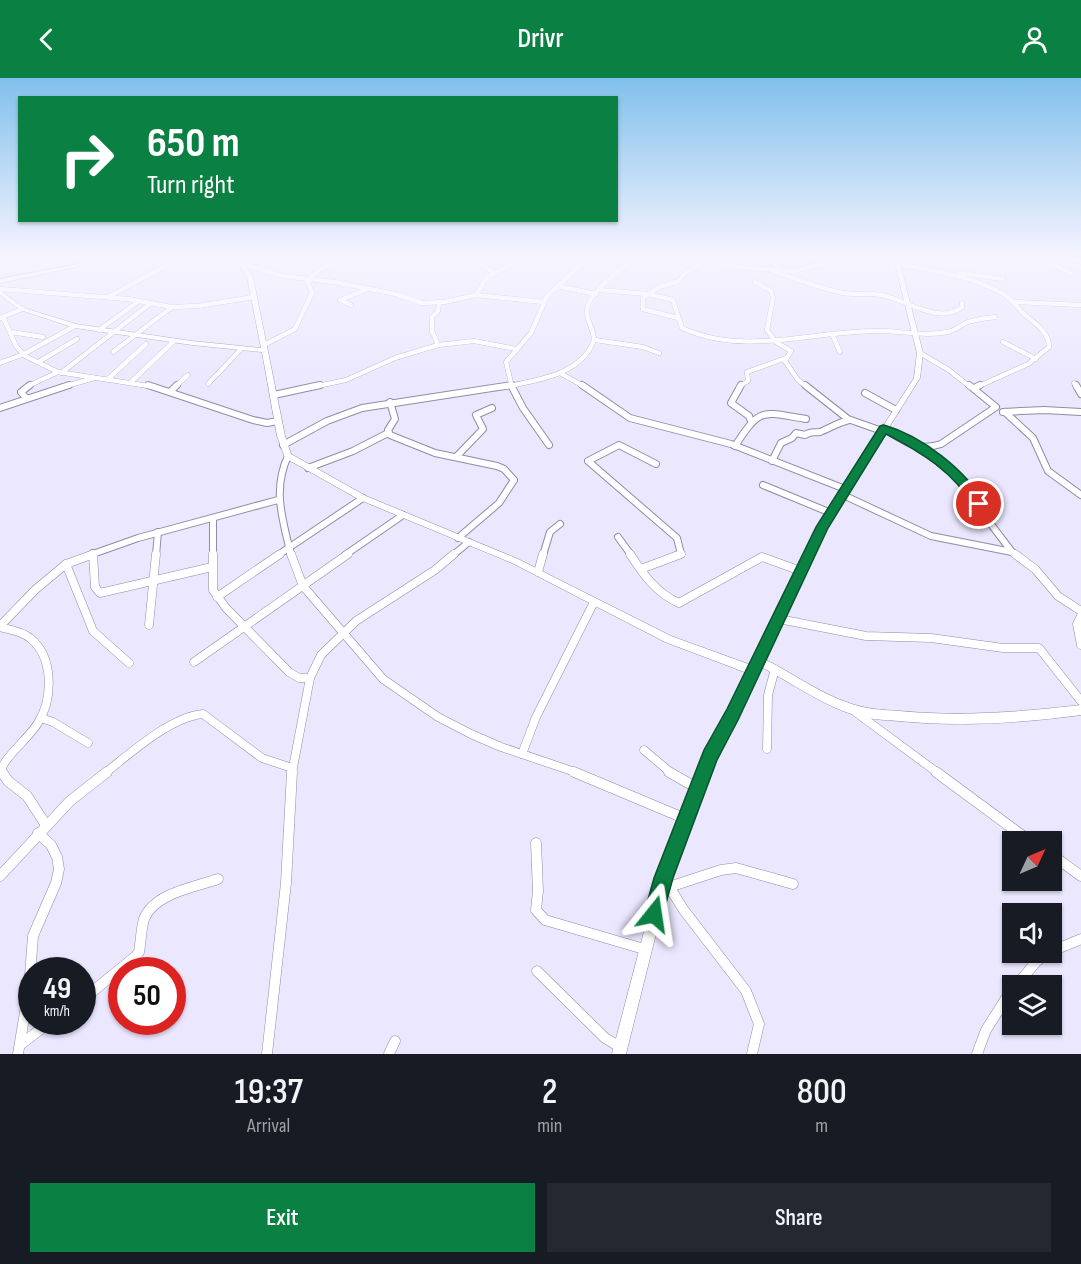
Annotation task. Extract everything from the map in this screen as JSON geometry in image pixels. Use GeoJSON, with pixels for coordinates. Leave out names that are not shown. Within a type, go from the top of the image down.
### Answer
{"type":"FeatureCollection","features":[{"type":"Feature","properties":{"kind":"main road"},"geometry":{"type":"LineString","coordinates":[[13,302],[22,309],[75,326],[241,349],[264,347]]}},
{"type":"Feature","properties":{"kind":"main road"},"geometry":{"type":"LineString","coordinates":[[255,302],[283,445],[288,456],[363,498],[538,572],[668,639],[775,669],[852,710],[897,716],[978,720],[1020,718],[1081,710]]}},
{"type":"Feature","properties":{"kind":"main road"},"geometry":{"type":"LineString","coordinates":[[619,1051],[644,949],[686,819],[710,756],[831,513],[917,378],[920,352],[907,303]]}},
{"type":"Feature","properties":{"kind":"street"},"geometry":{"type":"LineString","coordinates":[[99,330],[138,302]]}},
{"type":"Feature","properties":{"kind":"street"},"geometry":{"type":"LineString","coordinates":[[142,302],[172,307],[226,302]]}},
{"type":"Feature","properties":{"kind":"street"},"geometry":{"type":"LineString","coordinates":[[264,347],[297,327],[308,302]]}},
{"type":"Feature","properties":{"kind":"street"},"geometry":{"type":"LineString","coordinates":[[343,302],[351,305]]}},
{"type":"Feature","properties":{"kind":"street"},"geometry":{"type":"LineString","coordinates":[[418,302],[446,302]]}},
{"type":"Feature","properties":{"kind":"street"},"geometry":{"type":"LineString","coordinates":[[540,302],[544,302],[531,333],[506,362],[511,385],[549,444]]}},
{"type":"Feature","properties":{"kind":"street"},"geometry":{"type":"LineString","coordinates":[[283,445],[340,414],[390,402],[545,379],[560,373],[588,352],[595,340],[586,314],[590,302]]}},
{"type":"Feature","properties":{"kind":"street"},"geometry":{"type":"LineString","coordinates":[[643,302],[643,309],[678,318]]}},
{"type":"Feature","properties":{"kind":"street"},"geometry":{"type":"LineString","coordinates":[[673,302],[682,328],[701,337],[776,342],[797,337],[832,336],[871,331],[916,335],[950,332],[967,323],[995,317]]}},
{"type":"Feature","properties":{"kind":"street"},"geometry":{"type":"LineString","coordinates":[[751,420],[731,403],[739,387],[748,381],[747,372],[786,358],[791,351],[776,342],[767,330],[772,302]]}},
{"type":"Feature","properties":{"kind":"street"},"geometry":{"type":"LineString","coordinates":[[902,302],[941,314],[957,311],[962,307],[962,303]]}},
{"type":"Feature","properties":{"kind":"street"},"geometry":{"type":"LineString","coordinates":[[1015,302],[1081,305]]}},
{"type":"Feature","properties":{"kind":"street"},"geometry":{"type":"LineString","coordinates":[[974,388],[1036,359],[1049,347],[1049,339],[1043,330],[1020,311],[1015,302]]}},
{"type":"Feature","properties":{"kind":"street"},"geometry":{"type":"LineString","coordinates":[[26,398],[21,392],[22,389],[60,373],[151,303]]}},
{"type":"Feature","properties":{"kind":"street"},"geometry":{"type":"LineString","coordinates":[[438,345],[432,330],[432,317],[438,311],[439,303]]}},
{"type":"Feature","properties":{"kind":"street"},"geometry":{"type":"LineString","coordinates":[[113,352],[132,335],[172,307]]}},
{"type":"Feature","properties":{"kind":"street"},"geometry":{"type":"LineString","coordinates":[[22,309],[2,317],[16,346],[26,357],[60,373],[131,382],[170,392],[253,420],[267,423],[278,421]]}},
{"type":"Feature","properties":{"kind":"street"},"geometry":{"type":"LineString","coordinates":[[0,363],[24,354],[75,326]]}},
{"type":"Feature","properties":{"kind":"street"},"geometry":{"type":"LineString","coordinates":[[11,332],[43,337]]}},
{"type":"Feature","properties":{"kind":"street"},"geometry":{"type":"LineString","coordinates":[[832,336],[840,352]]}},
{"type":"Feature","properties":{"kind":"street"},"geometry":{"type":"LineString","coordinates":[[40,362],[77,339]]}},
{"type":"Feature","properties":{"kind":"street"},"geometry":{"type":"LineString","coordinates":[[595,340],[643,347],[659,353]]}},
{"type":"Feature","properties":{"kind":"street"},"geometry":{"type":"LineString","coordinates":[[131,382],[174,341]]}},
{"type":"Feature","properties":{"kind":"street"},"geometry":{"type":"LineString","coordinates":[[274,395],[346,380],[395,358],[438,345],[474,341],[516,349]]}},
{"type":"Feature","properties":{"kind":"street"},"geometry":{"type":"LineString","coordinates":[[1004,342],[1036,359]]}},
{"type":"Feature","properties":{"kind":"street"},"geometry":{"type":"LineString","coordinates":[[108,379],[146,344]]}},
{"type":"Feature","properties":{"kind":"street"},"geometry":{"type":"LineString","coordinates":[[208,384],[241,349]]}},
{"type":"Feature","properties":{"kind":"street"},"geometry":{"type":"LineString","coordinates":[[920,352],[939,363],[1005,412],[1033,438],[1048,471],[1081,495]]}},
{"type":"Feature","properties":{"kind":"street"},"geometry":{"type":"LineString","coordinates":[[786,358],[785,361],[793,375],[849,420],[883,429],[921,448],[965,483],[987,519],[1012,552],[1035,569],[1058,596],[1081,611]]}},
{"type":"Feature","properties":{"kind":"street"},"geometry":{"type":"LineString","coordinates":[[560,373],[599,395],[630,418],[735,446],[843,492],[931,536],[1012,552]]}},
{"type":"Feature","properties":{"kind":"street"},"geometry":{"type":"LineString","coordinates":[[170,392],[188,375]]}},
{"type":"Feature","properties":{"kind":"street"},"geometry":{"type":"LineString","coordinates":[[2,406],[97,377]]}},
{"type":"Feature","properties":{"kind":"street"},"geometry":{"type":"LineString","coordinates":[[1074,383],[1081,394]]}},
{"type":"Feature","properties":{"kind":"street"},"geometry":{"type":"LineString","coordinates":[[865,393],[896,411]]}},
{"type":"Feature","properties":{"kind":"street"},"geometry":{"type":"LineString","coordinates":[[309,468],[353,451],[388,433],[395,419],[390,402]]}},
{"type":"Feature","properties":{"kind":"street"},"geometry":{"type":"LineString","coordinates":[[921,448],[937,445],[950,439],[996,407]]}},
{"type":"Feature","properties":{"kind":"street"},"geometry":{"type":"LineString","coordinates":[[457,456],[483,429],[476,414],[492,408]]}},
{"type":"Feature","properties":{"kind":"street"},"geometry":{"type":"LineString","coordinates":[[1005,412],[1044,410],[1081,412]]}},
{"type":"Feature","properties":{"kind":"street"},"geometry":{"type":"LineString","coordinates":[[735,446],[751,420],[769,412],[806,419]]}},
{"type":"Feature","properties":{"kind":"street"},"geometry":{"type":"LineString","coordinates":[[772,461],[781,442],[792,438],[796,433],[805,435],[812,431],[819,432],[835,423],[849,420]]}},
{"type":"Feature","properties":{"kind":"street"},"geometry":{"type":"LineString","coordinates":[[388,433],[411,445],[435,453],[457,456],[504,469],[514,480],[512,488],[503,498],[458,538]]}},
{"type":"Feature","properties":{"kind":"street"},"geometry":{"type":"LineString","coordinates":[[641,569],[681,554],[677,538],[588,461],[619,445],[656,464]]}},
{"type":"Feature","properties":{"kind":"street"},"geometry":{"type":"LineString","coordinates":[[288,456],[281,471],[278,500],[293,564],[303,586],[383,679],[438,717],[501,747],[563,767],[686,819]]}},
{"type":"Feature","properties":{"kind":"street"},"geometry":{"type":"LineString","coordinates":[[763,485],[831,513]]}},
{"type":"Feature","properties":{"kind":"street"},"geometry":{"type":"LineString","coordinates":[[217,597],[363,498]]}},
{"type":"Feature","properties":{"kind":"street"},"geometry":{"type":"LineString","coordinates":[[46,825],[27,796],[15,789],[2,774],[1,769],[13,749],[40,718],[49,683],[40,648],[30,637],[0,626],[36,589],[66,564],[158,532],[278,500]]}},
{"type":"Feature","properties":{"kind":"street"},"geometry":{"type":"LineString","coordinates":[[194,662],[403,515]]}},
{"type":"Feature","properties":{"kind":"street"},"geometry":{"type":"LineString","coordinates":[[213,519],[213,590],[217,597],[289,672],[299,678],[310,678]]}},
{"type":"Feature","properties":{"kind":"street"},"geometry":{"type":"LineString","coordinates":[[538,572],[550,532],[560,524]]}},
{"type":"Feature","properties":{"kind":"street"},"geometry":{"type":"LineString","coordinates":[[149,625],[151,581],[158,532]]}},
{"type":"Feature","properties":{"kind":"street"},"geometry":{"type":"LineString","coordinates":[[618,537],[654,586],[680,603],[762,557],[801,571]]}},
{"type":"Feature","properties":{"kind":"street"},"geometry":{"type":"LineString","coordinates":[[267,1054],[285,883],[292,768],[310,678],[321,655],[342,633],[376,606],[435,570],[469,542]]}},
{"type":"Feature","properties":{"kind":"street"},"geometry":{"type":"LineString","coordinates":[[93,554],[94,581],[100,593],[212,567]]}},
{"type":"Feature","properties":{"kind":"street"},"geometry":{"type":"LineString","coordinates":[[66,564],[93,631],[129,663]]}},
{"type":"Feature","properties":{"kind":"street"},"geometry":{"type":"LineString","coordinates":[[522,754],[531,725],[578,627],[594,602]]}},
{"type":"Feature","properties":{"kind":"street"},"geometry":{"type":"LineString","coordinates":[[1081,616],[1077,624],[1081,645]]}},
{"type":"Feature","properties":{"kind":"street"},"geometry":{"type":"LineString","coordinates":[[778,618],[866,636],[931,638],[1003,648],[1039,648],[1081,701]]}},
{"type":"Feature","properties":{"kind":"street"},"geometry":{"type":"LineString","coordinates":[[767,749],[768,695],[775,669]]}},
{"type":"Feature","properties":{"kind":"street"},"geometry":{"type":"LineString","coordinates":[[852,710],[1016,831]]}},
{"type":"Feature","properties":{"kind":"street"},"geometry":{"type":"LineString","coordinates":[[0,876],[70,801],[152,737],[194,715],[203,714],[212,718],[262,758],[292,768]]}},
{"type":"Feature","properties":{"kind":"street"},"geometry":{"type":"LineString","coordinates":[[40,718],[49,719],[76,738],[88,743]]}},
{"type":"Feature","properties":{"kind":"street"},"geometry":{"type":"LineString","coordinates":[[644,750],[670,773],[697,788]]}},
{"type":"Feature","properties":{"kind":"street"},"geometry":{"type":"LineString","coordinates":[[19,1049],[29,988],[33,936],[56,883],[59,869],[51,845],[38,833]]}},
{"type":"Feature","properties":{"kind":"street"},"geometry":{"type":"LineString","coordinates":[[536,843],[538,891],[536,910],[538,915],[545,920],[644,949]]}},
{"type":"Feature","properties":{"kind":"street"},"geometry":{"type":"LineString","coordinates":[[1062,862],[1081,876]]}},
{"type":"Feature","properties":{"kind":"street"},"geometry":{"type":"LineString","coordinates":[[752,1054],[759,1024],[746,991],[683,909],[667,883],[736,868],[793,884]]}},
{"type":"Feature","properties":{"kind":"street"},"geometry":{"type":"LineString","coordinates":[[96,989],[139,952],[145,917],[153,906],[168,897],[218,879]]}},
{"type":"Feature","properties":{"kind":"street"},"geometry":{"type":"LineString","coordinates":[[1062,947],[1081,939]]}},
{"type":"Feature","properties":{"kind":"street"},"geometry":{"type":"LineString","coordinates":[[1025,975],[1035,963]]}},
{"type":"Feature","properties":{"kind":"street"},"geometry":{"type":"LineString","coordinates":[[537,971],[619,1051]]}},
{"type":"Feature","properties":{"kind":"street"},"geometry":{"type":"LineString","coordinates":[[977,1054],[986,1030],[1002,1005]]}},
{"type":"Feature","properties":{"kind":"street"},"geometry":{"type":"LineString","coordinates":[[19,1049],[35,1035]]}},
{"type":"Feature","properties":{"kind":"street"},"geometry":{"type":"LineString","coordinates":[[389,1054],[395,1041]]}},
{"type":"Feature","properties":{"kind":"route"},"geometry":{"type":"LineString","coordinates":[[654,914],[664,878],[710,756],[733,714],[822,527],[884,428],[921,448],[953,471],[970,489],[979,504]]}}]}
